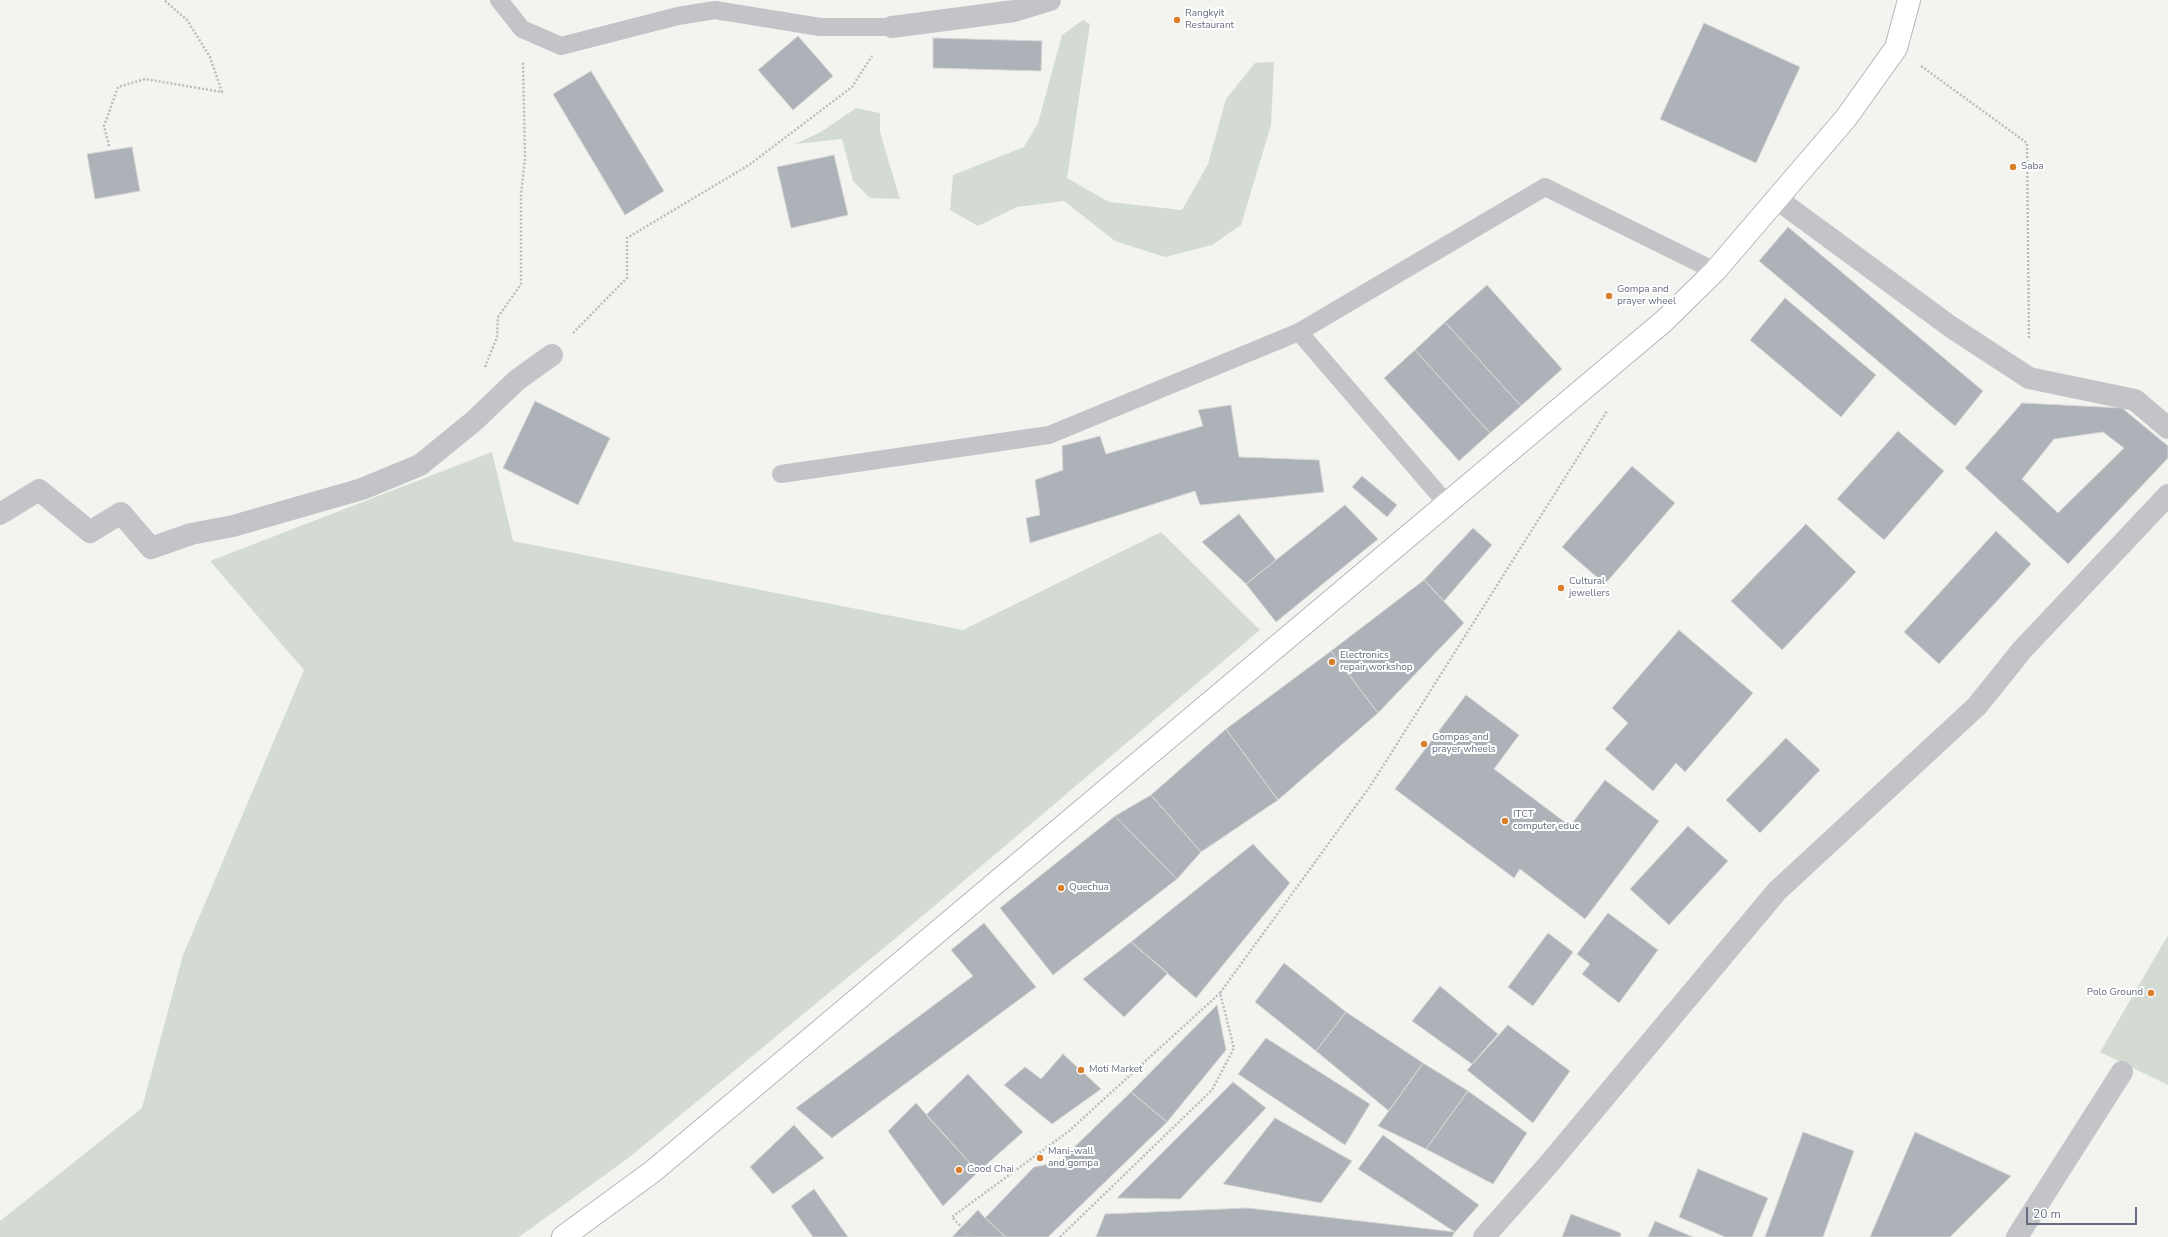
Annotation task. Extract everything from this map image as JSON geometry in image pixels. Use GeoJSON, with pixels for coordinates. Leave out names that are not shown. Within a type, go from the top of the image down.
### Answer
{"type":"FeatureCollection","features":[{"type":"Feature","properties":{"kind":"main road"},"geometry":{"type":"LineString","coordinates":[[563,1237],[652,1172],[1664,321],[1715,271],[1846,118],[1896,48],[1909,0]]}},
{"type":"Feature","properties":{"kind":"street"},"geometry":{"type":"LineString","coordinates":[[892,27],[1014,11],[1050,0]]}},
{"type":"Feature","properties":{"kind":"street"},"geometry":{"type":"LineString","coordinates":[[1777,199],[1951,327],[2029,378],[2135,400],[2168,428]]}},
{"type":"Feature","properties":{"kind":"street"},"geometry":{"type":"LineString","coordinates":[[0,514],[39,490],[90,532],[121,513],[151,548],[191,534],[234,526],[362,489],[420,465],[474,421],[517,380],[552,355]]}},
{"type":"Feature","properties":{"kind":"street"},"geometry":{"type":"LineString","coordinates":[[1484,1237],[1548,1165],[1777,891],[1977,706],[2022,650],[2168,496]]}},
{"type":"Feature","properties":{"kind":"street"},"geometry":{"type":"LineString","coordinates":[[2017,1237],[2122,1072]]}},
{"type":"Feature","properties":{"kind":"lane"},"geometry":{"type":"LineString","coordinates":[[499,0],[522,29],[561,46],[678,16],[715,10],[820,26],[892,27]]}},
{"type":"Feature","properties":{"kind":"lane"},"geometry":{"type":"LineString","coordinates":[[781,474],[1049,435],[1299,332],[1545,187],[1715,271]]}},
{"type":"Feature","properties":{"kind":"lane"},"geometry":{"type":"LineString","coordinates":[[1299,332],[1447,504]]}},
{"type":"Feature","properties":{"kind":"path"},"geometry":{"type":"LineString","coordinates":[[109,146],[104,126],[118,87],[145,79],[222,92],[210,57],[187,20],[164,0]]}},
{"type":"Feature","properties":{"kind":"path"},"geometry":{"type":"LineString","coordinates":[[552,355],[627,278],[627,238],[749,165],[852,87],[892,27]]}},
{"type":"Feature","properties":{"kind":"path"},"geometry":{"type":"LineString","coordinates":[[483,370],[497,337],[498,317],[521,284],[521,195],[525,158],[522,29]]}},
{"type":"Feature","properties":{"kind":"path"},"geometry":{"type":"LineString","coordinates":[[1896,48],[2027,143],[2029,378]]}},
{"type":"Feature","properties":{"kind":"path"},"geometry":{"type":"LineString","coordinates":[[971,1237],[952,1217],[1069,1130],[1220,993],[1371,784],[1609,408]]}},
{"type":"Feature","properties":{"kind":"path"},"geometry":{"type":"LineString","coordinates":[[1060,1237],[1212,1090],[1234,1048],[1220,993]]}},
{"type":"Feature","properties":{"kind":"shaded area"},"geometry":{"type":"Polygon","coordinates":[[[1083,20],[1090,24],[1067,178],[1109,202],[1182,210],[1208,164],[1226,99],[1255,63],[1274,62],[1271,125],[1241,225],[1212,245],[1165,257],[1115,241],[1064,201],[1017,207],[978,226],[950,210],[953,175],[1024,147],[1038,123],[1062,35],[1083,20]]]}},
{"type":"Feature","properties":{"kind":"shaded area"},"geometry":{"type":"Polygon","coordinates":[[[856,108],[880,113],[880,132],[900,199],[870,198],[853,181],[842,139],[795,144],[821,132],[856,108]]]}},
{"type":"Feature","properties":{"kind":"shaded area"},"geometry":{"type":"Polygon","coordinates":[[[492,452],[513,541],[963,630],[1161,532],[1260,630],[914,923],[627,1159],[519,1237],[0,1237],[0,1221],[142,1108],[183,955],[304,670],[210,561],[492,452]]]}},
{"type":"Feature","properties":{"kind":"shaded area","name":"Polo Ground"},"geometry":{"type":"Polygon","coordinates":[[[2168,935],[2168,1085],[2100,1052],[2168,935]]]}},
{"type":"Feature","properties":{"kind":"building"},"geometry":{"type":"Polygon","coordinates":[[[1704,23],[1800,67],[1756,163],[1660,119],[1704,23]]]}},
{"type":"Feature","properties":{"kind":"building"},"geometry":{"type":"Polygon","coordinates":[[[798,36],[833,76],[793,110],[758,70],[798,36]]]}},
{"type":"Feature","properties":{"kind":"building"},"geometry":{"type":"Polygon","coordinates":[[[933,38],[1042,41],[1041,71],[933,68],[933,38]]]}},
{"type":"Feature","properties":{"kind":"building"},"geometry":{"type":"Polygon","coordinates":[[[591,71],[664,191],[625,215],[553,94],[591,71]]]}},
{"type":"Feature","properties":{"kind":"building"},"geometry":{"type":"Polygon","coordinates":[[[132,147],[140,191],[95,199],[87,154],[132,147]]]}},
{"type":"Feature","properties":{"kind":"building"},"geometry":{"type":"Polygon","coordinates":[[[834,155],[848,215],[791,228],[777,167],[834,155]]]}},
{"type":"Feature","properties":{"kind":"building"},"geometry":{"type":"Polygon","coordinates":[[[1788,227],[1983,391],[1955,426],[1759,261],[1788,227]]]}},
{"type":"Feature","properties":{"kind":"building"},"geometry":{"type":"Polygon","coordinates":[[[1487,285],[1562,369],[1521,406],[1445,322],[1487,285]]]}},
{"type":"Feature","properties":{"kind":"building"},"geometry":{"type":"Polygon","coordinates":[[[1785,298],[1876,375],[1841,417],[1750,340],[1785,298]]]}},
{"type":"Feature","properties":{"kind":"building"},"geometry":{"type":"Polygon","coordinates":[[[1445,322],[1521,406],[1490,433],[1415,350],[1445,322]]]}},
{"type":"Feature","properties":{"kind":"building"},"geometry":{"type":"Polygon","coordinates":[[[1415,350],[1490,433],[1459,461],[1384,378],[1415,350]]]}},
{"type":"Feature","properties":{"kind":"building"},"geometry":{"type":"Polygon","coordinates":[[[535,401],[610,438],[578,505],[503,468],[535,401]]]}},
{"type":"Feature","properties":{"kind":"building"},"geometry":{"type":"Polygon","coordinates":[[[2022,403],[2122,408],[2168,446],[2168,458],[2068,564],[1965,468],[2022,403]],[[2103,432],[2054,439],[2022,479],[2058,513],[2124,448],[2103,432]]]}},
{"type":"Feature","properties":{"kind":"building"},"geometry":{"type":"Polygon","coordinates":[[[1231,405],[1239,457],[1319,460],[1324,492],[1200,505],[1195,491],[1030,543],[1026,518],[1040,515],[1035,480],[1063,470],[1062,446],[1100,436],[1106,454],[1203,426],[1198,410],[1231,405]]]}},
{"type":"Feature","properties":{"kind":"building"},"geometry":{"type":"Polygon","coordinates":[[[1898,431],[1944,471],[1884,540],[1837,499],[1898,431]]]}},
{"type":"Feature","properties":{"kind":"building"},"geometry":{"type":"Polygon","coordinates":[[[1632,466],[1675,503],[1605,584],[1562,547],[1632,466]]]}},
{"type":"Feature","properties":{"kind":"building"},"geometry":{"type":"Polygon","coordinates":[[[1362,476],[1397,505],[1387,517],[1352,487],[1362,476]]]}},
{"type":"Feature","properties":{"kind":"building"},"geometry":{"type":"Polygon","coordinates":[[[1345,505],[1378,539],[1276,622],[1246,584],[1345,505]]]}},
{"type":"Feature","properties":{"kind":"building"},"geometry":{"type":"Polygon","coordinates":[[[1239,514],[1276,560],[1246,584],[1202,542],[1239,514]]]}},
{"type":"Feature","properties":{"kind":"building"},"geometry":{"type":"Polygon","coordinates":[[[1806,524],[1856,572],[1782,650],[1731,601],[1806,524]]]}},
{"type":"Feature","properties":{"kind":"building"},"geometry":{"type":"Polygon","coordinates":[[[1473,528],[1492,545],[1444,601],[1424,580],[1473,528]]]}},
{"type":"Feature","properties":{"kind":"building"},"geometry":{"type":"Polygon","coordinates":[[[1996,531],[2031,564],[1939,664],[1904,632],[1996,531]]]}},
{"type":"Feature","properties":{"kind":"building"},"geometry":{"type":"Polygon","coordinates":[[[1424,580],[1464,623],[1378,713],[1331,651],[1424,580]]]}},
{"type":"Feature","properties":{"kind":"building"},"geometry":{"type":"Polygon","coordinates":[[[1679,630],[1753,693],[1685,772],[1676,763],[1653,791],[1605,749],[1628,723],[1612,708],[1679,630]]]}},
{"type":"Feature","properties":{"kind":"building"},"geometry":{"type":"Polygon","coordinates":[[[1331,651],[1378,713],[1278,800],[1226,729],[1331,651]]]}},
{"type":"Feature","properties":{"kind":"building"},"geometry":{"type":"Polygon","coordinates":[[[1466,695],[1519,735],[1494,769],[1570,826],[1605,780],[1659,821],[1585,919],[1520,869],[1514,878],[1395,789],[1466,695]]]}},
{"type":"Feature","properties":{"kind":"building"},"geometry":{"type":"Polygon","coordinates":[[[1226,729],[1278,800],[1201,852],[1151,795],[1226,729]]]}},
{"type":"Feature","properties":{"kind":"building"},"geometry":{"type":"Polygon","coordinates":[[[1786,738],[1820,770],[1760,833],[1726,800],[1786,738]]]}},
{"type":"Feature","properties":{"kind":"building"},"geometry":{"type":"Polygon","coordinates":[[[1151,795],[1201,852],[1177,879],[1115,816],[1151,795]]]}},
{"type":"Feature","properties":{"kind":"building"},"geometry":{"type":"Polygon","coordinates":[[[1115,816],[1177,879],[1053,975],[1000,908],[1115,816]]]}},
{"type":"Feature","properties":{"kind":"building"},"geometry":{"type":"Polygon","coordinates":[[[1688,826],[1728,861],[1669,925],[1630,889],[1688,826]]]}},
{"type":"Feature","properties":{"kind":"building"},"geometry":{"type":"Polygon","coordinates":[[[1253,844],[1290,883],[1196,998],[1131,942],[1253,844]]]}},
{"type":"Feature","properties":{"kind":"building"},"geometry":{"type":"Polygon","coordinates":[[[1608,913],[1658,950],[1619,1003],[1582,974],[1590,964],[1577,954],[1608,913]]]}},
{"type":"Feature","properties":{"kind":"building"},"geometry":{"type":"Polygon","coordinates":[[[984,923],[1036,987],[832,1138],[796,1108],[973,976],[951,950],[984,923]]]}},
{"type":"Feature","properties":{"kind":"building"},"geometry":{"type":"Polygon","coordinates":[[[1548,933],[1573,952],[1533,1006],[1508,987],[1548,933]]]}},
{"type":"Feature","properties":{"kind":"building"},"geometry":{"type":"Polygon","coordinates":[[[1131,942],[1168,973],[1124,1017],[1083,979],[1131,942]]]}},
{"type":"Feature","properties":{"kind":"building"},"geometry":{"type":"Polygon","coordinates":[[[1284,963],[1346,1012],[1316,1051],[1255,1002],[1284,963]]]}},
{"type":"Feature","properties":{"kind":"building"},"geometry":{"type":"Polygon","coordinates":[[[1440,986],[1498,1034],[1472,1064],[1412,1021],[1440,986]]]}},
{"type":"Feature","properties":{"kind":"building"},"geometry":{"type":"Polygon","coordinates":[[[1217,1005],[1226,1050],[1167,1122],[1131,1092],[1217,1005]]]}},
{"type":"Feature","properties":{"kind":"building"},"geometry":{"type":"Polygon","coordinates":[[[1346,1012],[1423,1063],[1389,1111],[1316,1051],[1346,1012]]]}},
{"type":"Feature","properties":{"kind":"building"},"geometry":{"type":"Polygon","coordinates":[[[1508,1025],[1570,1071],[1533,1123],[1467,1070],[1508,1025]]]}},
{"type":"Feature","properties":{"kind":"building"},"geometry":{"type":"Polygon","coordinates":[[[1266,1038],[1370,1104],[1345,1145],[1238,1074],[1266,1038]]]}},
{"type":"Feature","properties":{"kind":"building"},"geometry":{"type":"Polygon","coordinates":[[[1063,1054],[1101,1089],[1052,1124],[1004,1085],[1025,1067],[1041,1079],[1063,1054]]]}},
{"type":"Feature","properties":{"kind":"building"},"geometry":{"type":"Polygon","coordinates":[[[1423,1063],[1468,1091],[1426,1149],[1378,1126],[1423,1063]]]}},
{"type":"Feature","properties":{"kind":"building"},"geometry":{"type":"Polygon","coordinates":[[[968,1074],[1023,1132],[978,1172],[926,1115],[968,1074]]]}},
{"type":"Feature","properties":{"kind":"building"},"geometry":{"type":"Polygon","coordinates":[[[1233,1082],[1266,1108],[1180,1199],[1117,1198],[1233,1082]]]}},
{"type":"Feature","properties":{"kind":"building"},"geometry":{"type":"Polygon","coordinates":[[[1468,1091],[1527,1133],[1493,1184],[1426,1149],[1468,1091]]]}},
{"type":"Feature","properties":{"kind":"building"},"geometry":{"type":"Polygon","coordinates":[[[1131,1092],[1167,1122],[1048,1237],[1006,1237],[985,1218],[1034,1167],[1059,1162],[1131,1092]]]}},
{"type":"Feature","properties":{"kind":"building"},"geometry":{"type":"Polygon","coordinates":[[[916,1103],[978,1172],[943,1206],[888,1131],[916,1103]]]}},
{"type":"Feature","properties":{"kind":"building"},"geometry":{"type":"Polygon","coordinates":[[[1275,1118],[1352,1161],[1321,1203],[1223,1184],[1275,1118]]]}},
{"type":"Feature","properties":{"kind":"building"},"geometry":{"type":"Polygon","coordinates":[[[794,1125],[824,1158],[773,1194],[750,1167],[794,1125]]]}},
{"type":"Feature","properties":{"kind":"building"},"geometry":{"type":"Polygon","coordinates":[[[1803,1132],[1854,1151],[1823,1237],[1765,1237],[1803,1132]]]}},
{"type":"Feature","properties":{"kind":"building"},"geometry":{"type":"Polygon","coordinates":[[[1915,1132],[2011,1176],[1950,1237],[1870,1237],[1915,1132]]]}},
{"type":"Feature","properties":{"kind":"building"},"geometry":{"type":"Polygon","coordinates":[[[1383,1135],[1479,1205],[1455,1232],[1358,1169],[1383,1135]]]}},
{"type":"Feature","properties":{"kind":"building"},"geometry":{"type":"Polygon","coordinates":[[[1698,1169],[1768,1198],[1752,1237],[1725,1237],[1679,1217],[1698,1169]]]}},
{"type":"Feature","properties":{"kind":"building"},"geometry":{"type":"Polygon","coordinates":[[[814,1189],[848,1237],[813,1237],[791,1206],[814,1189]]]}},
{"type":"Feature","properties":{"kind":"building"},"geometry":{"type":"Polygon","coordinates":[[[1248,1208],[1455,1232],[1452,1237],[1096,1237],[1105,1214],[1248,1208]]]}},
{"type":"Feature","properties":{"kind":"building"},"geometry":{"type":"Polygon","coordinates":[[[978,1210],[985,1218],[1006,1237],[952,1237],[978,1210]]]}},
{"type":"Feature","properties":{"kind":"building"},"geometry":{"type":"Polygon","coordinates":[[[1571,1214],[1621,1233],[1620,1237],[1562,1237],[1571,1214]]]}},
{"type":"Feature","properties":{"kind":"building"},"geometry":{"type":"Polygon","coordinates":[[[1655,1221],[1693,1237],[1648,1237],[1655,1221]]]}},
{"type":"Feature","properties":{"kind":"place","name":"Rangkyit Restaurant"},"geometry":{"type":"Point","coordinates":[1177,20]}},
{"type":"Feature","properties":{"kind":"place","name":"Saba"},"geometry":{"type":"Point","coordinates":[2013,167]}},
{"type":"Feature","properties":{"kind":"place","name":"Gompa and prayer wheel"},"geometry":{"type":"Point","coordinates":[1609,296]}},
{"type":"Feature","properties":{"kind":"place","name":"Cultural jewellers"},"geometry":{"type":"Point","coordinates":[1561,588]}},
{"type":"Feature","properties":{"kind":"place","name":"Electronics repair workshop"},"geometry":{"type":"Point","coordinates":[1332,662]}},
{"type":"Feature","properties":{"kind":"place","name":"Gompas and prayer wheels"},"geometry":{"type":"Point","coordinates":[1424,744]}},
{"type":"Feature","properties":{"kind":"place","name":"ITCT computer educ"},"geometry":{"type":"Point","coordinates":[1505,821]}},
{"type":"Feature","properties":{"kind":"place","name":"Quechua"},"geometry":{"type":"Point","coordinates":[1061,888]}},
{"type":"Feature","properties":{"kind":"place","name":"Polo Ground"},"geometry":{"type":"Point","coordinates":[2151,993]}},
{"type":"Feature","properties":{"kind":"place","name":"Moti Market"},"geometry":{"type":"Point","coordinates":[1081,1070]}},
{"type":"Feature","properties":{"kind":"place","name":"Mani-wall and gompa"},"geometry":{"type":"Point","coordinates":[1040,1158]}},
{"type":"Feature","properties":{"kind":"place","name":"Good Chai"},"geometry":{"type":"Point","coordinates":[959,1170]}}]}
